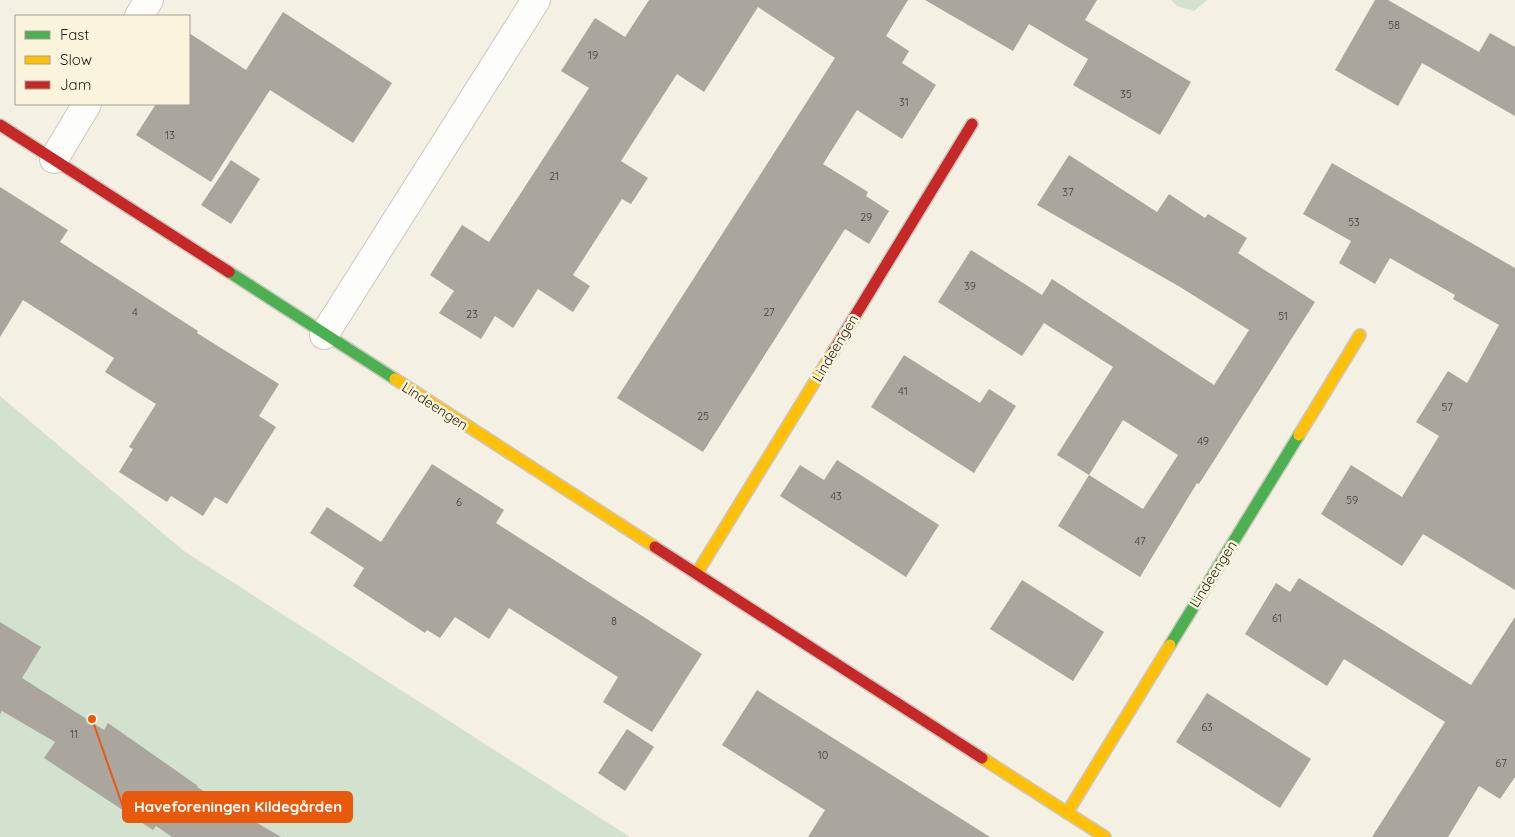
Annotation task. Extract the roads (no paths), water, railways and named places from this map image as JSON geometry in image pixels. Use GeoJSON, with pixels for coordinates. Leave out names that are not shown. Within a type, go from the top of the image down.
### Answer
{"type":"FeatureCollection","features":[{"type":"Feature","properties":{"kind":"street"},"geometry":{"type":"LineString","coordinates":[[140,15],[149,0]]}},
{"type":"Feature","properties":{"kind":"street"},"geometry":{"type":"LineString","coordinates":[[324,335],[536,0]]}},
{"type":"Feature","properties":{"kind":"street"},"geometry":{"type":"LineString","coordinates":[[54,159],[86,105]]}},
{"type":"Feature","properties":{"kind":"street","name":"Lindeengen"},"geometry":{"type":"LineString","coordinates":[[697,573],[972,124]]}},
{"type":"Feature","properties":{"kind":"street","name":"Lindeengen"},"geometry":{"type":"LineString","coordinates":[[0,125],[1105,837]]}},
{"type":"Feature","properties":{"kind":"street","name":"Lindeengen"},"geometry":{"type":"LineString","coordinates":[[1067,813],[1360,335]]}},
{"type":"Feature","properties":{"kind":"place","name":"Haveforeningen Kildegården"},"geometry":{"type":"Point","coordinates":[92,719]}}]}
